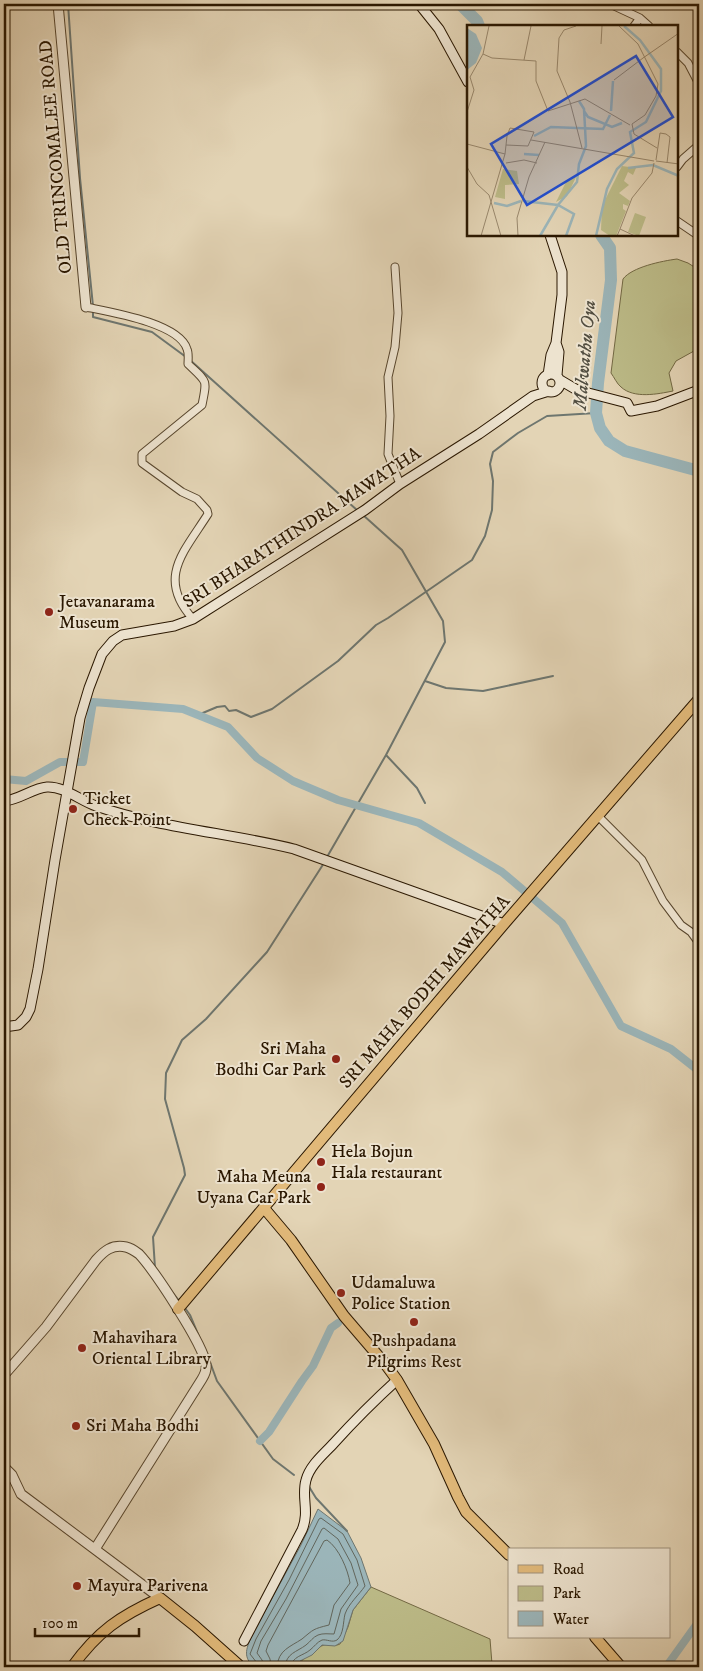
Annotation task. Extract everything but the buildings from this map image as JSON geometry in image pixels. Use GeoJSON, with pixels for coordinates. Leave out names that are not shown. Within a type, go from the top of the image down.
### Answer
{"type":"FeatureCollection","features":[{"type":"Feature","properties":{"kind":"main road","name":"OLD TRINCOMALEE ROAD"},"geometry":{"type":"LineString","coordinates":[[58,4],[86,307]]}},
{"type":"Feature","properties":{"kind":"main road"},"geometry":{"type":"LineString","coordinates":[[419,4],[439,29],[467,80]]}},
{"type":"Feature","properties":{"kind":"main road"},"geometry":{"type":"LineString","coordinates":[[550,236],[562,272],[561,314],[556,344],[551,355],[552,382],[588,394],[627,403],[631,411],[643,409],[699,390]]}},
{"type":"Feature","properties":{"kind":"main road","name":"SRI BHARATHINDRA MAWATHA"},"geometry":{"type":"LineString","coordinates":[[4,1027],[18,1025],[26,1017],[30,1009],[79,726],[89,688],[99,661],[107,647],[122,634],[174,626],[193,619],[365,510],[400,484],[479,434],[552,382]]}},
{"type":"Feature","properties":{"kind":"main road","name":"SRI MAHA BODHI MAWATHA"},"geometry":{"type":"LineString","coordinates":[[178,1309],[504,924],[599,817],[699,699]]}},
{"type":"Feature","properties":{"kind":"main road"},"geometry":{"type":"LineString","coordinates":[[4,801],[16,799],[47,787],[68,788],[94,806],[122,814],[258,841],[317,857],[504,924]]}},
{"type":"Feature","properties":{"kind":"main road"},"geometry":{"type":"LineString","coordinates":[[264,1208],[291,1240],[344,1316],[397,1380],[434,1444],[462,1506],[472,1519],[508,1554]]}},
{"type":"Feature","properties":{"kind":"main road"},"geometry":{"type":"LineString","coordinates":[[4,1375],[46,1327],[104,1250],[111,1247],[125,1246],[138,1253],[178,1309],[202,1352],[206,1372],[91,1546]]}},
{"type":"Feature","properties":{"kind":"main road"},"geometry":{"type":"LineString","coordinates":[[244,1641],[302,1530],[306,1512],[305,1484],[318,1461],[374,1401],[397,1380]]}},
{"type":"Feature","properties":{"kind":"main road"},"geometry":{"type":"LineString","coordinates":[[4,1467],[12,1475],[21,1494],[160,1598],[241,1667]]}},
{"type":"Feature","properties":{"kind":"main road"},"geometry":{"type":"LineString","coordinates":[[72,1667],[94,1639],[112,1623],[160,1598]]}},
{"type":"Feature","properties":{"kind":"main road"},"geometry":{"type":"LineString","coordinates":[[596,1638],[621,1667]]}},
{"type":"Feature","properties":{"kind":"street"},"geometry":{"type":"LineString","coordinates":[[610,4],[640,18],[648,25]]}},
{"type":"Feature","properties":{"kind":"street"},"geometry":{"type":"LineString","coordinates":[[635,25],[640,18]]}},
{"type":"Feature","properties":{"kind":"street"},"geometry":{"type":"LineString","coordinates":[[678,53],[688,63],[699,84]]}},
{"type":"Feature","properties":{"kind":"street"},"geometry":{"type":"LineString","coordinates":[[678,166],[699,145]]}},
{"type":"Feature","properties":{"kind":"street"},"geometry":{"type":"LineString","coordinates":[[678,222],[699,236]]}},
{"type":"Feature","properties":{"kind":"street"},"geometry":{"type":"LineString","coordinates":[[396,267],[398,313],[395,347],[388,377],[390,416],[388,454],[400,484]]}},
{"type":"Feature","properties":{"kind":"street"},"geometry":{"type":"LineString","coordinates":[[86,307],[140,318],[179,337],[188,348],[188,364],[203,378],[206,384],[202,405],[142,454],[142,463],[182,492],[197,499],[207,510],[208,514],[178,562],[174,584],[184,610],[193,619]]}},
{"type":"Feature","properties":{"kind":"street"},"geometry":{"type":"LineString","coordinates":[[599,817],[642,860],[663,901],[681,925],[691,932],[699,943]]}},
{"type":"Feature","properties":{"kind":"green space"},"geometry":{"type":"Polygon","coordinates":[[[677,259],[699,270],[699,360],[694,351],[676,361],[669,373],[673,391],[646,395],[626,391],[611,373],[623,279],[640,268],[677,259]]]}},
{"type":"Feature","properties":{"kind":"green space"},"geometry":{"type":"Polygon","coordinates":[[[371,1587],[490,1639],[492,1664],[489,1667],[373,1667],[353,1664],[350,1667],[295,1667],[321,1646],[340,1644],[353,1610],[371,1587]]]}},
{"type":"Feature","properties":{"kind":"water"},"geometry":{"type":"Polygon","coordinates":[[[318,1509],[347,1531],[361,1558],[371,1587],[353,1610],[343,1641],[335,1646],[322,1645],[295,1667],[254,1667],[247,1657],[251,1637],[301,1545],[318,1509]]]}},
{"type":"Feature","properties":{"kind":"waterway"},"geometry":{"type":"LineString","coordinates":[[68,4],[80,178],[93,306]]}},
{"type":"Feature","properties":{"kind":"waterway","name":"Malwathu Oya"},"geometry":{"type":"LineString","coordinates":[[460,4],[479,25]]}},
{"type":"Feature","properties":{"kind":"waterway","name":"Malwathu Oya"},"geometry":{"type":"LineString","coordinates":[[602,236],[610,248],[611,280],[598,383],[596,413],[600,428],[609,441],[625,451],[699,471]]}},
{"type":"Feature","properties":{"kind":"waterway"},"geometry":{"type":"LineString","coordinates":[[93,311],[93,317],[152,332],[186,357]]}},
{"type":"Feature","properties":{"kind":"waterway"},"geometry":{"type":"LineString","coordinates":[[190,360],[358,511]]}},
{"type":"Feature","properties":{"kind":"waterway"},"geometry":{"type":"LineString","coordinates":[[198,715],[217,707],[225,706],[229,711],[236,710],[251,717],[272,709],[338,661],[376,625],[472,560],[485,536],[492,510],[493,481],[490,464],[493,452],[518,433],[547,416],[596,413]]}},
{"type":"Feature","properties":{"kind":"waterway"},"geometry":{"type":"LineString","coordinates":[[327,857],[386,755],[445,642],[443,621],[402,550],[363,515]]}},
{"type":"Feature","properties":{"kind":"waterway"},"geometry":{"type":"LineString","coordinates":[[425,681],[446,688],[483,691],[553,676]]}},
{"type":"Feature","properties":{"kind":"waterway"},"geometry":{"type":"LineString","coordinates":[[4,779],[26,781],[60,762],[83,762],[93,702],[183,709],[228,727],[257,758],[293,781],[338,800],[419,823],[502,872],[562,923],[621,1026],[671,1049],[699,1071]]}},
{"type":"Feature","properties":{"kind":"waterway"},"geometry":{"type":"LineString","coordinates":[[386,755],[417,788],[425,803]]}},
{"type":"Feature","properties":{"kind":"waterway"},"geometry":{"type":"LineString","coordinates":[[155,1268],[153,1237],[185,1175],[165,1099],[166,1073],[182,1040],[206,1019],[267,952],[324,863]]}},
{"type":"Feature","properties":{"kind":"waterway"},"geometry":{"type":"LineString","coordinates":[[169,1288],[180,1302]]}},
{"type":"Feature","properties":{"kind":"waterway"},"geometry":{"type":"LineString","coordinates":[[185,1308],[200,1339]]}},
{"type":"Feature","properties":{"kind":"waterway"},"geometry":{"type":"LineString","coordinates":[[260,1441],[269,1432],[313,1366],[331,1328],[338,1323]]}},
{"type":"Feature","properties":{"kind":"waterway"},"geometry":{"type":"LineString","coordinates":[[210,1362],[217,1381],[273,1459],[294,1475]]}},
{"type":"Feature","properties":{"kind":"waterway"},"geometry":{"type":"LineString","coordinates":[[308,1485],[316,1498],[347,1531]]}},
{"type":"Feature","properties":{"kind":"waterway"},"geometry":{"type":"LineString","coordinates":[[666,1667],[699,1621]]}},
{"type":"Feature","properties":{"kind":"place","name":"Jetavanarama Museum"},"geometry":{"type":"Point","coordinates":[49,612]}},
{"type":"Feature","properties":{"kind":"place","name":"Ticket Check Point"},"geometry":{"type":"Point","coordinates":[73,809]}},
{"type":"Feature","properties":{"kind":"place","name":"Sri Maha Bodhi Car Park"},"geometry":{"type":"Point","coordinates":[336,1059]}},
{"type":"Feature","properties":{"kind":"place","name":"Hela Bojun Hala restaurant"},"geometry":{"type":"Point","coordinates":[321,1162]}},
{"type":"Feature","properties":{"kind":"place","name":"Maha Meuna Uyana Car Park"},"geometry":{"type":"Point","coordinates":[321,1187]}},
{"type":"Feature","properties":{"kind":"place","name":"Udamaluwa Police Station"},"geometry":{"type":"Point","coordinates":[341,1293]}},
{"type":"Feature","properties":{"kind":"place","name":"Pushpadana Pilgrims Rest"},"geometry":{"type":"Point","coordinates":[414,1322]}},
{"type":"Feature","properties":{"kind":"place","name":"Mahavihara Oriental Library"},"geometry":{"type":"Point","coordinates":[82,1348]}},
{"type":"Feature","properties":{"kind":"place","name":"Sri Maha Bodhi"},"geometry":{"type":"Point","coordinates":[76,1426]}},
{"type":"Feature","properties":{"kind":"place","name":"Mayura Parivena"},"geometry":{"type":"Point","coordinates":[77,1586]}}]}
